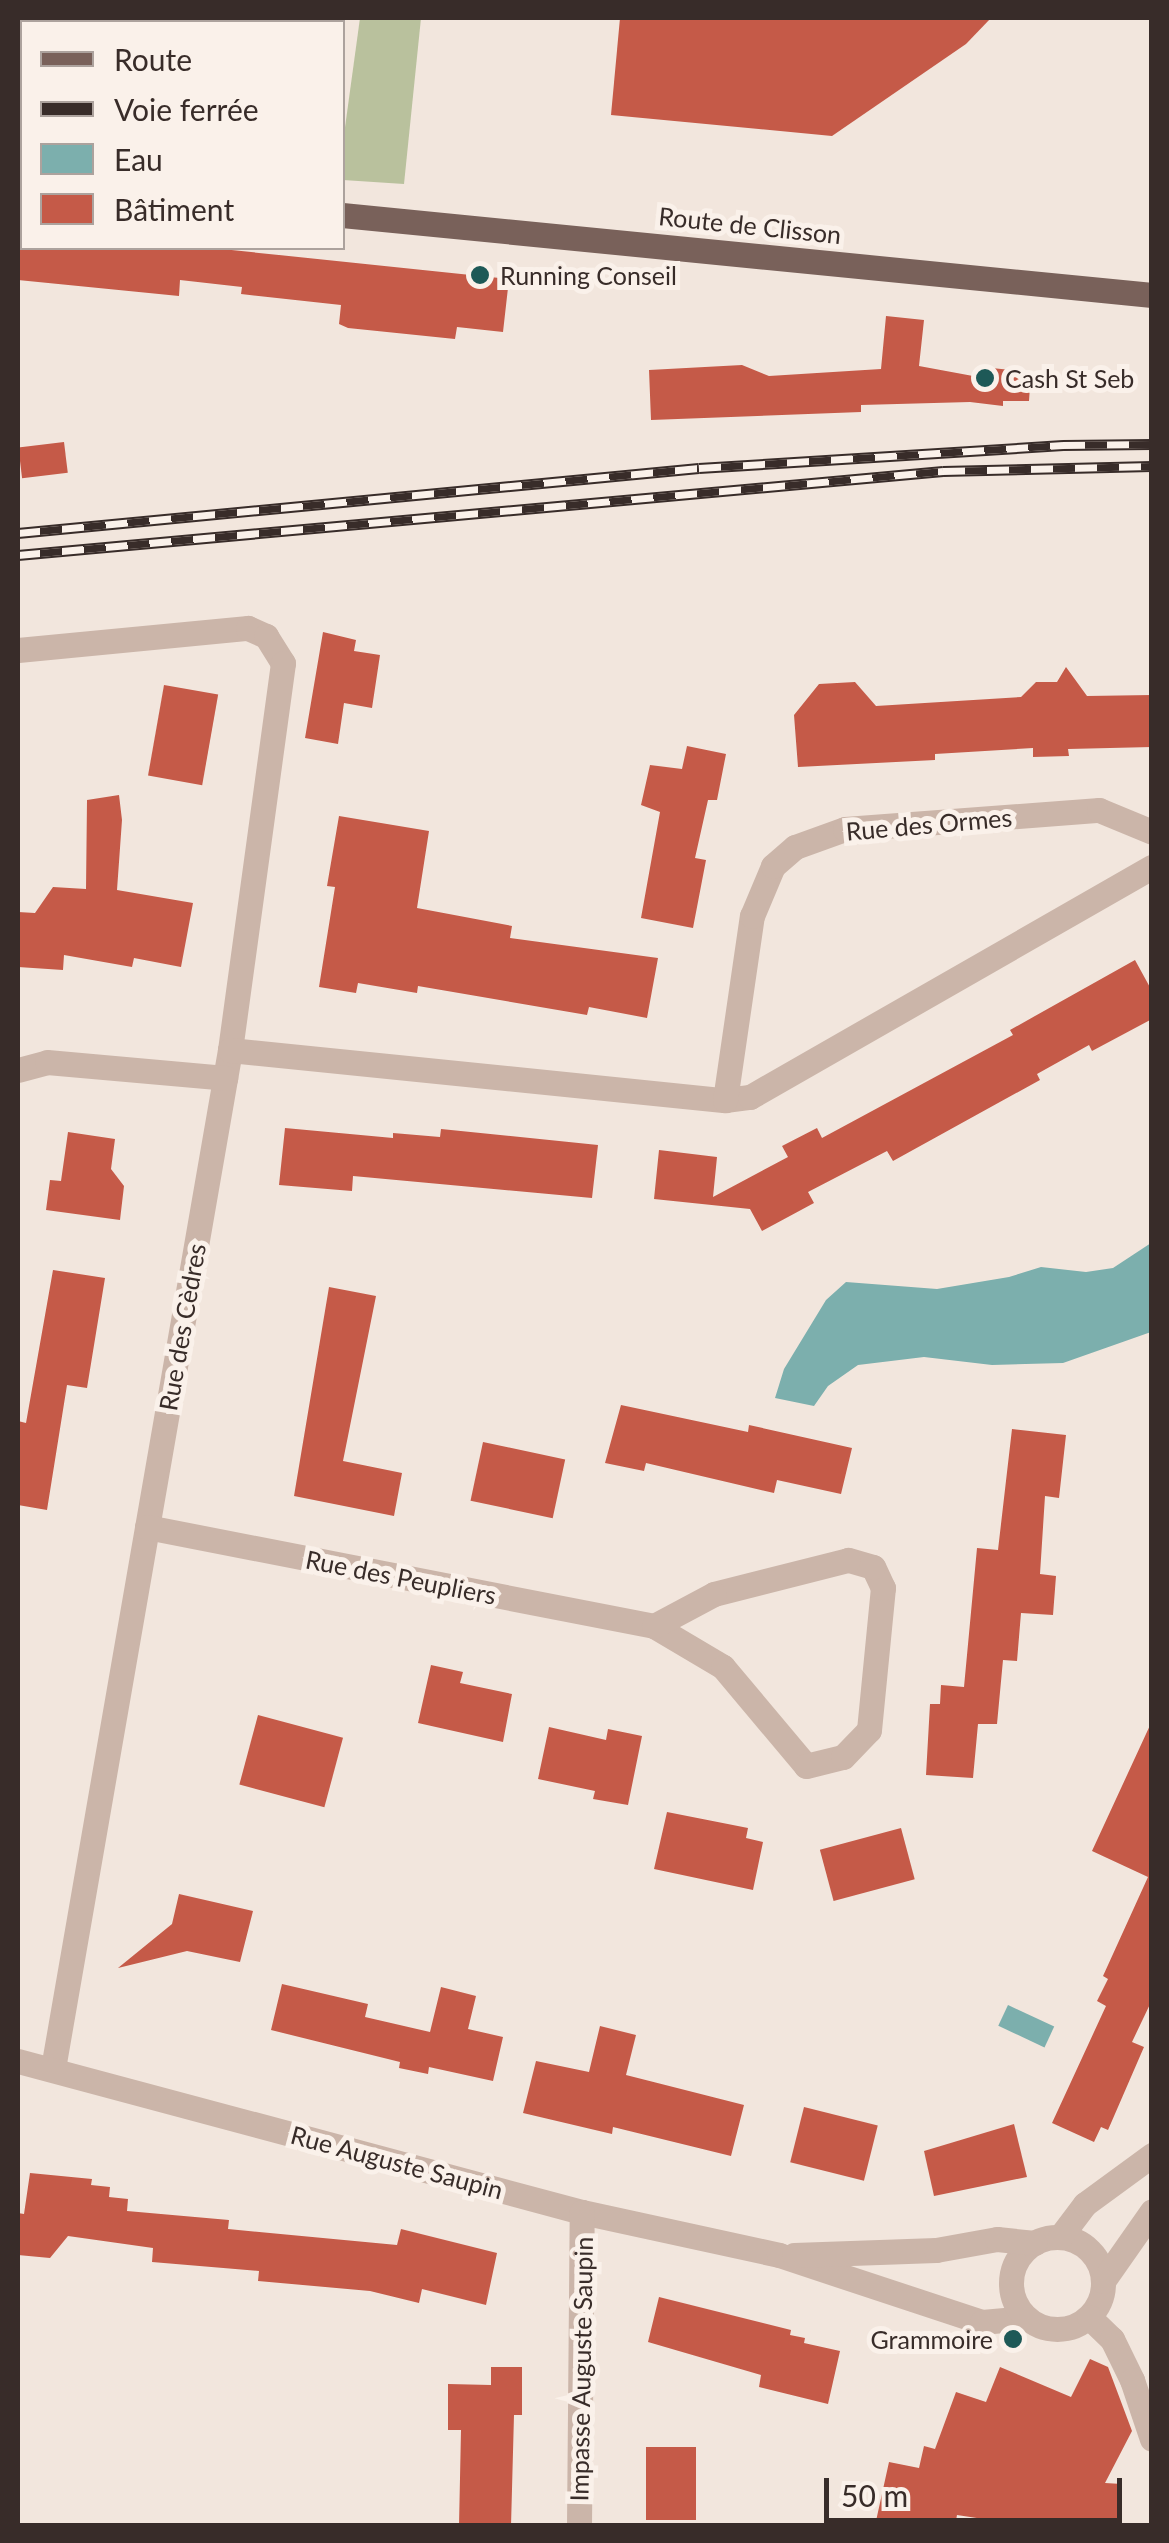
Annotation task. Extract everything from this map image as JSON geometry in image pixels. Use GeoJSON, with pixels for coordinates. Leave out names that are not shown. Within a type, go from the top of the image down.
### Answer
{"type":"FeatureCollection","features":[{"type":"Feature","properties":{"kind":"main road","name":"Route de Clisson"},"geometry":{"type":"LineString","coordinates":[[345,215],[1152,295]]}},
{"type":"Feature","properties":{"kind":"street","name":"Rue des Cèdres"},"geometry":{"type":"LineString","coordinates":[[18,650],[248,628],[266,636],[283,663],[230,1050],[53,2068]]}},
{"type":"Feature","properties":{"kind":"street","name":"Rue des Ormes"},"geometry":{"type":"LineString","coordinates":[[725,1100],[752,916],[773,866],[794,847],[845,829],[1098,810],[1152,832]]}},
{"type":"Feature","properties":{"kind":"street"},"geometry":{"type":"LineString","coordinates":[[230,1050],[725,1100],[750,1097],[1152,867]]}},
{"type":"Feature","properties":{"kind":"street"},"geometry":{"type":"LineString","coordinates":[[18,1070],[46,1062],[225,1078]]}},
{"type":"Feature","properties":{"kind":"street","name":"Rue des Peupliers"},"geometry":{"type":"LineString","coordinates":[[147,1528],[654,1626],[724,1667],[806,1766],[843,1757],[869,1730],[883,1588],[873,1567],[848,1560],[714,1594],[654,1626]]}},
{"type":"Feature","properties":{"kind":"street","name":"Rue Auguste Saupin"},"geometry":{"type":"LineString","coordinates":[[18,2062],[53,2068],[582,2212],[779,2255],[982,2322],[1025,2318]]}},
{"type":"Feature","properties":{"kind":"street"},"geometry":{"type":"LineString","coordinates":[[1047,2240],[1073,2240],[1094,2256],[1103,2281],[1102,2294],[1089,2316],[1065,2329],[1037,2326],[1016,2306],[1011,2278],[1023,2252],[1047,2240],[1085,2204],[1152,2155]]}},
{"type":"Feature","properties":{"kind":"street"},"geometry":{"type":"LineString","coordinates":[[1103,2281],[1152,2211]]}},
{"type":"Feature","properties":{"kind":"street","name":"Impasse Auguste Saupin"},"geometry":{"type":"LineString","coordinates":[[579,2526],[582,2212]]}},
{"type":"Feature","properties":{"kind":"street","name":"Rue Auguste Saupin"},"geometry":{"type":"LineString","coordinates":[[779,2255],[936,2250],[997,2239],[1047,2240]]}},
{"type":"Feature","properties":{"kind":"street"},"geometry":{"type":"LineString","coordinates":[[1089,2316],[1118,2352],[1152,2439]]}},
{"type":"Feature","properties":{"kind":"green space"},"geometry":{"type":"Polygon","coordinates":[[[360,18],[421,18],[404,184],[345,180],[345,127],[360,18]]]}},
{"type":"Feature","properties":{"kind":"water"},"geometry":{"type":"Polygon","coordinates":[[[1151,1243],[1151,1332],[1063,1363],[992,1365],[924,1357],[858,1365],[828,1386],[814,1406],[775,1398],[784,1369],[826,1300],[846,1282],[937,1289],[1009,1277],[1041,1267],[1086,1272],[1113,1268],[1151,1243]]]}},
{"type":"Feature","properties":{"kind":"water"},"geometry":{"type":"Polygon","coordinates":[[[1008,2005],[1054,2027],[1045,2047],[998,2026],[1008,2005]]]}},
{"type":"Feature","properties":{"kind":"building"},"geometry":{"type":"Polygon","coordinates":[[[620,18],[991,18],[966,44],[832,136],[611,115],[620,18]]]}},
{"type":"Feature","properties":{"kind":"building"},"geometry":{"type":"Polygon","coordinates":[[[18,248],[231,250],[509,279],[503,332],[457,327],[455,339],[348,328],[339,324],[341,305],[241,294],[242,287],[180,280],[179,296],[18,280],[18,248]]]}},
{"type":"Feature","properties":{"kind":"building"},"geometry":{"type":"Polygon","coordinates":[[[886,316],[924,320],[919,366],[973,376],[982,367],[1020,371],[1018,384],[1030,386],[1029,401],[1003,401],[1003,406],[970,402],[861,405],[861,412],[651,420],[649,370],[742,365],[769,376],[881,369],[886,316]]]}},
{"type":"Feature","properties":{"kind":"building"},"geometry":{"type":"Polygon","coordinates":[[[64,442],[68,473],[22,478],[18,448],[64,442]]]}},
{"type":"Feature","properties":{"kind":"building"},"geometry":{"type":"Polygon","coordinates":[[[323,632],[356,640],[354,651],[380,655],[372,708],[344,703],[338,744],[305,738],[323,632]]]}},
{"type":"Feature","properties":{"kind":"building"},"geometry":{"type":"Polygon","coordinates":[[[1066,667],[1087,696],[1152,695],[1152,747],[1068,749],[1069,756],[1033,757],[1033,748],[935,754],[935,760],[798,767],[794,715],[819,684],[855,682],[876,706],[1021,697],[1036,682],[1057,682],[1066,667]]]}},
{"type":"Feature","properties":{"kind":"building"},"geometry":{"type":"Polygon","coordinates":[[[164,685],[218,695],[202,785],[148,776],[164,685]]]}},
{"type":"Feature","properties":{"kind":"building"},"geometry":{"type":"Polygon","coordinates":[[[687,746],[726,754],[717,800],[708,800],[695,858],[706,860],[693,928],[641,918],[660,812],[641,805],[650,765],[682,769],[687,746]]]}},
{"type":"Feature","properties":{"kind":"building"},"geometry":{"type":"Polygon","coordinates":[[[119,795],[122,820],[117,890],[193,903],[181,967],[134,958],[132,967],[64,955],[63,970],[18,967],[18,912],[35,913],[53,887],[86,889],[87,800],[119,795]]]}},
{"type":"Feature","properties":{"kind":"building"},"geometry":{"type":"Polygon","coordinates":[[[339,816],[429,831],[417,908],[512,926],[510,938],[658,958],[647,1018],[589,1007],[587,1015],[418,986],[417,993],[358,983],[356,993],[319,987],[335,887],[327,886],[339,816]]]}},
{"type":"Feature","properties":{"kind":"building"},"geometry":{"type":"Polygon","coordinates":[[[1135,960],[1152,991],[1152,1019],[1092,1051],[1089,1045],[1037,1074],[1040,1080],[893,1161],[887,1151],[808,1192],[814,1203],[762,1231],[750,1209],[654,1199],[659,1150],[717,1157],[713,1197],[788,1157],[782,1146],[817,1128],[822,1138],[1013,1035],[1010,1030],[1135,960]]]}},
{"type":"Feature","properties":{"kind":"building"},"geometry":{"type":"Polygon","coordinates":[[[285,1128],[393,1138],[393,1133],[440,1137],[441,1129],[598,1145],[592,1198],[353,1176],[352,1191],[279,1185],[285,1128]]]}},
{"type":"Feature","properties":{"kind":"building"},"geometry":{"type":"Polygon","coordinates":[[[68,1132],[115,1139],[111,1169],[124,1186],[120,1220],[46,1210],[50,1180],[61,1181],[68,1132]]]}},
{"type":"Feature","properties":{"kind":"building"},"geometry":{"type":"Polygon","coordinates":[[[53,1270],[105,1278],[87,1388],[67,1385],[47,1510],[18,1505],[18,1421],[26,1423],[53,1270]]]}},
{"type":"Feature","properties":{"kind":"building"},"geometry":{"type":"Polygon","coordinates":[[[329,1287],[376,1296],[343,1461],[402,1473],[394,1516],[294,1496],[329,1287]]]}},
{"type":"Feature","properties":{"kind":"building"},"geometry":{"type":"Polygon","coordinates":[[[621,1405],[748,1432],[749,1425],[852,1448],[841,1494],[777,1480],[774,1493],[646,1463],[644,1471],[605,1463],[621,1405]]]}},
{"type":"Feature","properties":{"kind":"building"},"geometry":{"type":"Polygon","coordinates":[[[1012,1429],[1066,1435],[1059,1498],[1045,1496],[1040,1574],[1056,1576],[1053,1615],[1021,1613],[1017,1661],[1003,1660],[997,1724],[978,1724],[973,1778],[926,1775],[930,1704],[940,1704],[941,1685],[964,1687],[977,1548],[998,1550],[1012,1429]]]}},
{"type":"Feature","properties":{"kind":"building"},"geometry":{"type":"Polygon","coordinates":[[[483,1442],[565,1459],[553,1518],[471,1501],[483,1442]]]}},
{"type":"Feature","properties":{"kind":"building"},"geometry":{"type":"Polygon","coordinates":[[[431,1665],[463,1672],[460,1683],[512,1694],[503,1742],[418,1723],[431,1665]]]}},
{"type":"Feature","properties":{"kind":"building"},"geometry":{"type":"Polygon","coordinates":[[[258,1715],[343,1738],[324,1807],[239,1785],[258,1715]]]}},
{"type":"Feature","properties":{"kind":"building"},"geometry":{"type":"Polygon","coordinates":[[[1152,1721],[1152,2000],[1132,2042],[1144,2047],[1108,2130],[1101,2127],[1094,2142],[1052,2123],[1106,2006],[1097,2001],[1108,1979],[1103,1976],[1148,1877],[1092,1851],[1152,1721]]]}},
{"type":"Feature","properties":{"kind":"building"},"geometry":{"type":"Polygon","coordinates":[[[549,1727],[606,1740],[608,1729],[642,1736],[628,1805],[593,1799],[595,1791],[538,1779],[549,1727]]]}},
{"type":"Feature","properties":{"kind":"building"},"geometry":{"type":"Polygon","coordinates":[[[667,1812],[748,1828],[746,1838],[763,1842],[753,1890],[654,1869],[667,1812]]]}},
{"type":"Feature","properties":{"kind":"building"},"geometry":{"type":"Polygon","coordinates":[[[901,1828],[915,1879],[834,1901],[820,1850],[901,1828]]]}},
{"type":"Feature","properties":{"kind":"building"},"geometry":{"type":"Polygon","coordinates":[[[179,1894],[253,1911],[240,1962],[187,1951],[118,1968],[172,1924],[179,1894]]]}},
{"type":"Feature","properties":{"kind":"building"},"geometry":{"type":"Polygon","coordinates":[[[282,1984],[368,2004],[365,2017],[430,2032],[441,1987],[476,1996],[468,2029],[503,2037],[493,2081],[429,2067],[428,2074],[399,2068],[400,2062],[271,2030],[282,1984]]]}},
{"type":"Feature","properties":{"kind":"building"},"geometry":{"type":"Polygon","coordinates":[[[600,2026],[636,2035],[626,2075],[744,2105],[731,2156],[613,2127],[612,2134],[523,2113],[536,2061],[589,2072],[600,2026]]]}},
{"type":"Feature","properties":{"kind":"building"},"geometry":{"type":"Polygon","coordinates":[[[804,2107],[878,2125],[864,2181],[790,2162],[804,2107]]]}},
{"type":"Feature","properties":{"kind":"building"},"geometry":{"type":"Polygon","coordinates":[[[1014,2124],[1027,2177],[934,2196],[924,2151],[1014,2124]]]}},
{"type":"Feature","properties":{"kind":"building"},"geometry":{"type":"Polygon","coordinates":[[[30,2173],[92,2179],[91,2185],[110,2187],[109,2197],[128,2199],[127,2211],[229,2220],[228,2229],[397,2245],[401,2229],[497,2253],[486,2305],[422,2289],[419,2303],[370,2291],[258,2281],[259,2271],[152,2262],[153,2248],[68,2236],[50,2258],[18,2255],[18,2213],[24,2214],[30,2173]]]}},
{"type":"Feature","properties":{"kind":"building"},"geometry":{"type":"Polygon","coordinates":[[[659,2297],[791,2330],[790,2335],[805,2338],[804,2343],[840,2351],[828,2404],[759,2387],[761,2375],[648,2342],[659,2297]]]}},
{"type":"Feature","properties":{"kind":"building"},"geometry":{"type":"Polygon","coordinates":[[[1090,2359],[1108,2367],[1132,2431],[1105,2483],[1122,2484],[1119,2526],[1030,2526],[957,2515],[955,2526],[876,2521],[889,2462],[919,2468],[924,2446],[935,2449],[956,2392],[986,2402],[1000,2367],[1071,2397],[1090,2359]]]}},
{"type":"Feature","properties":{"kind":"building"},"geometry":{"type":"Polygon","coordinates":[[[491,2367],[522,2367],[522,2415],[514,2415],[511,2526],[459,2526],[461,2430],[448,2430],[448,2384],[491,2385],[491,2367]]]}},
{"type":"Feature","properties":{"kind":"building"},"geometry":{"type":"Polygon","coordinates":[[[646,2447],[696,2447],[696,2520],[646,2520],[646,2447]]]}},
{"type":"Feature","properties":{"kind":"railway"},"geometry":{"type":"LineString","coordinates":[[18,533],[699,468],[1063,445],[1152,444]]}},
{"type":"Feature","properties":{"kind":"railway"},"geometry":{"type":"LineString","coordinates":[[18,555],[943,471],[1152,466]]}},
{"type":"Feature","properties":{"kind":"place","name":"Running Conseil"},"geometry":{"type":"Point","coordinates":[480,275]}},
{"type":"Feature","properties":{"kind":"place","name":"Cash St Seb"},"geometry":{"type":"Point","coordinates":[985,378]}},
{"type":"Feature","properties":{"kind":"place","name":"Grammoire"},"geometry":{"type":"Point","coordinates":[1013,2339]}}]}
